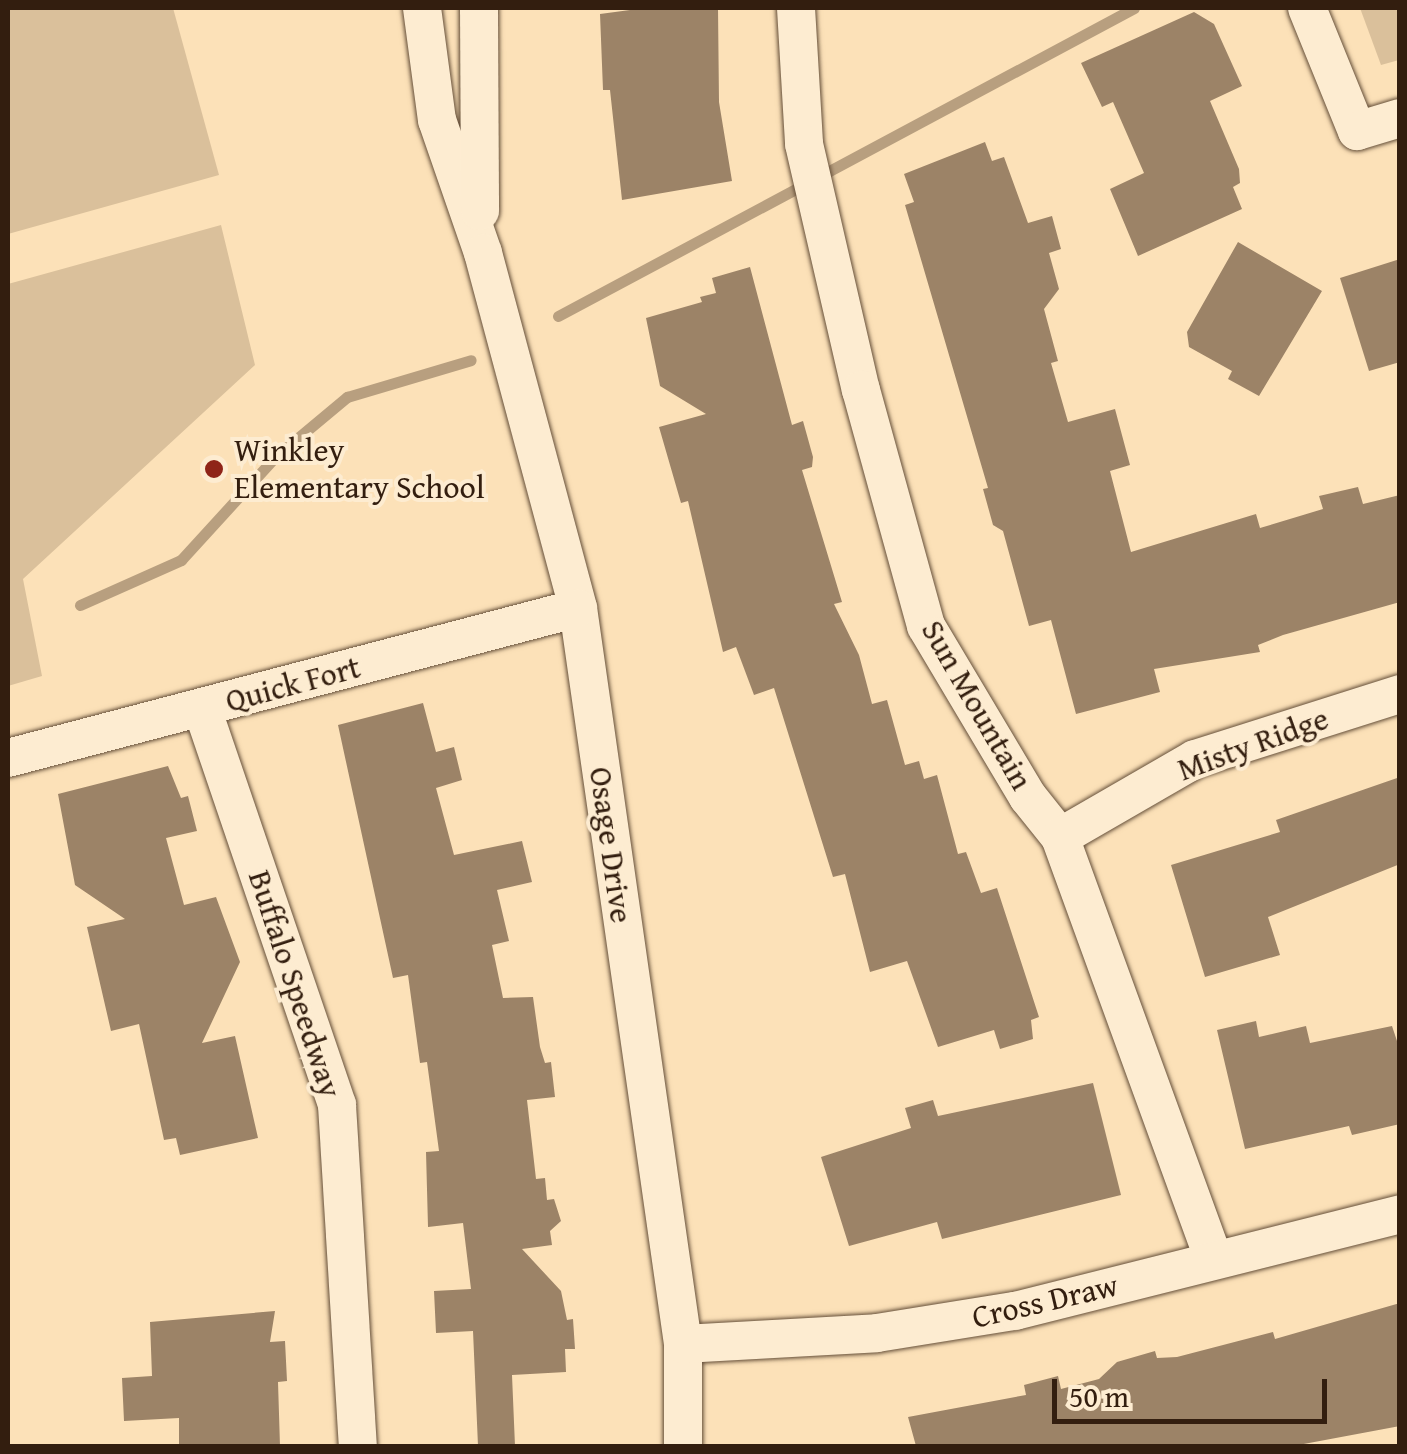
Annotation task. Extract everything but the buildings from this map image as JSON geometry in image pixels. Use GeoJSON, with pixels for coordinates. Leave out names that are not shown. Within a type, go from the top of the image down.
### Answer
{"type":"FeatureCollection","features":[{"type":"Feature","properties":{"kind":"street","name":"Osage Drive"},"geometry":{"type":"LineString","coordinates":[[422,8],[437,120],[482,253],[578,608],[683,1344],[684,1446]]}},
{"type":"Feature","properties":{"kind":"street","name":"Osage Drive"},"geometry":{"type":"LineString","coordinates":[[479,8],[476,154],[482,253]]}},
{"type":"Feature","properties":{"kind":"street","name":"Sun Mountain"},"geometry":{"type":"LineString","coordinates":[[796,8],[804,144],[816,204],[926,626],[1028,796],[1060,837],[1214,1260]]}},
{"type":"Feature","properties":{"kind":"street"},"geometry":{"type":"LineString","coordinates":[[1307,8],[1356,132],[1400,118]]}},
{"type":"Feature","properties":{"kind":"street","name":"Quick Fort"},"geometry":{"type":"LineString","coordinates":[[8,758],[578,608]]}},
{"type":"Feature","properties":{"kind":"street","name":"Misty Ridge"},"geometry":{"type":"LineString","coordinates":[[1060,837],[1195,759],[1400,694]]}},
{"type":"Feature","properties":{"kind":"street","name":"Buffalo Speedway"},"geometry":{"type":"LineString","coordinates":[[202,708],[336,1105],[358,1446]]}},
{"type":"Feature","properties":{"kind":"street","name":"Cross Draw"},"geometry":{"type":"LineString","coordinates":[[683,1344],[897,1330],[1015,1311],[1400,1214]]}},
{"type":"Feature","properties":{"kind":"shaded area"},"geometry":{"type":"Polygon","coordinates":[[[8,8],[173,8],[219,175],[8,234],[8,8]]]}},
{"type":"Feature","properties":{"kind":"shaded area"},"geometry":{"type":"Polygon","coordinates":[[[1360,8],[1399,8],[1399,60],[1381,65],[1360,8]]]}},
{"type":"Feature","properties":{"kind":"shaded area"},"geometry":{"type":"Polygon","coordinates":[[[221,225],[255,365],[23,579],[42,676],[8,686],[8,284],[221,225]]]}},
{"type":"Feature","properties":{"kind":"waterway"},"geometry":{"type":"LineString","coordinates":[[558,316],[1134,8]]}},
{"type":"Feature","properties":{"kind":"waterway"},"geometry":{"type":"LineString","coordinates":[[80,605],[181,560],[275,457],[347,397],[471,360]]}},
{"type":"Feature","properties":{"kind":"place","name":"Winkley Elementary School"},"geometry":{"type":"Point","coordinates":[214,469]}}]}
